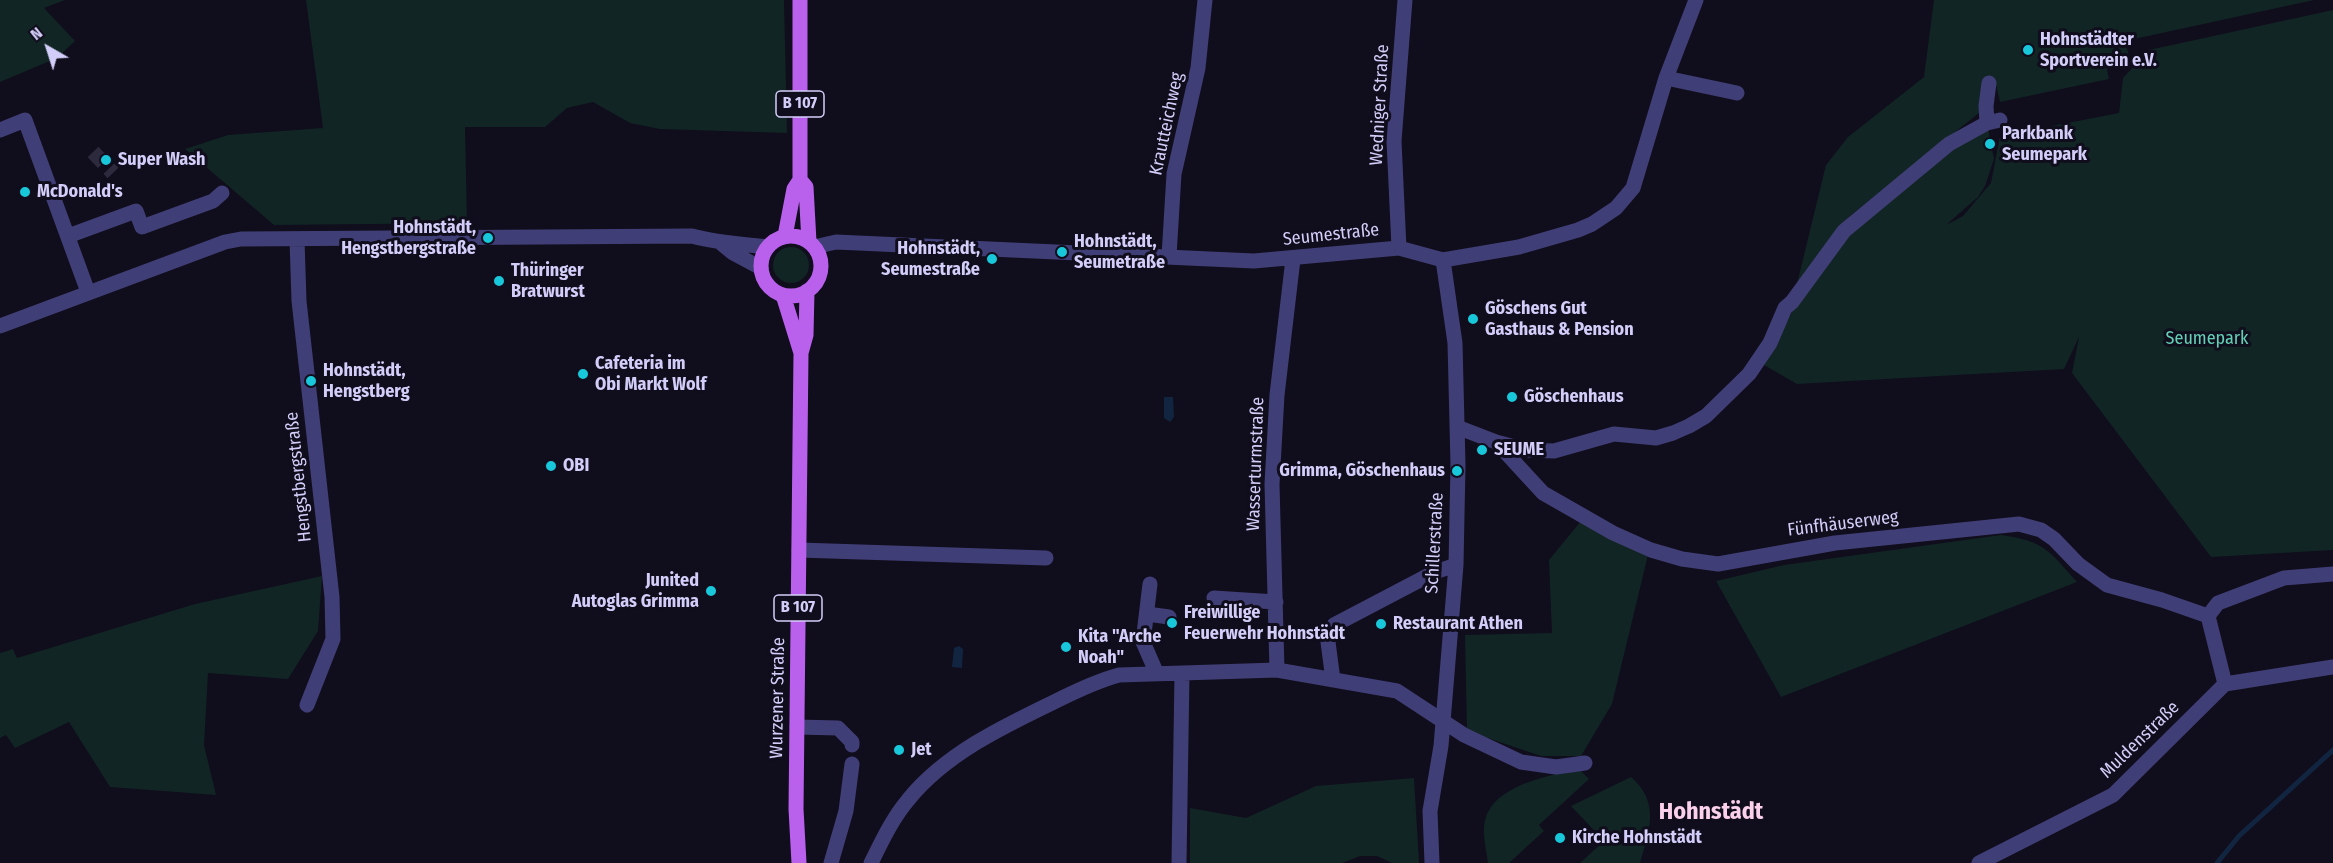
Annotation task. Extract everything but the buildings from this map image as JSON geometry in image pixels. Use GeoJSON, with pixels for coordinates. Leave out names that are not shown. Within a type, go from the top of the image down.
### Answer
{"type":"FeatureCollection","features":[{"type":"Feature","properties":{"kind":"main road","name":"Wurzener Straße"},"geometry":{"type":"LineString","coordinates":[[785,236],[794,189],[800,180],[800,0]]}},
{"type":"Feature","properties":{"kind":"main road","name":"Wurzener Straße"},"geometry":{"type":"LineString","coordinates":[[799,863],[796,809],[801,353],[806,335],[807,291],[816,283],[821,271],[820,258],[812,244],[806,187],[800,180]]}},
{"type":"Feature","properties":{"kind":"main road"},"geometry":{"type":"LineString","coordinates":[[761,268],[762,256],[776,240],[785,236],[795,236],[812,244]]}},
{"type":"Feature","properties":{"kind":"main road","name":"Wurzener Straße"},"geometry":{"type":"LineString","coordinates":[[761,268],[767,285],[783,295],[801,353]]}},
{"type":"Feature","properties":{"kind":"main road"},"geometry":{"type":"LineString","coordinates":[[783,295],[795,296],[807,291]]}},
{"type":"Feature","properties":{"kind":"street","name":"Krautteichweg"},"geometry":{"type":"LineString","coordinates":[[1169,256],[1174,174],[1198,68],[1205,0]]}},
{"type":"Feature","properties":{"kind":"street","name":"Wedniger Straße"},"geometry":{"type":"LineString","coordinates":[[1399,248],[1394,141],[1405,0]]}},
{"type":"Feature","properties":{"kind":"street","name":"Seumestraße"},"geometry":{"type":"LineString","coordinates":[[812,244],[836,242],[1254,261],[1399,248],[1443,260],[1559,237],[1592,224],[1616,208],[1633,188],[1666,78],[1696,0]]}},
{"type":"Feature","properties":{"kind":"street"},"geometry":{"type":"LineString","coordinates":[[1666,78],[1737,93]]}},
{"type":"Feature","properties":{"kind":"street","name":"Fünfhäuserweg"},"geometry":{"type":"LineString","coordinates":[[1457,427],[1496,442],[1526,450],[1554,451],[1614,434],[1656,438],[1689,426],[1706,416],[1749,374],[1770,343],[1785,308],[1792,302],[1844,231],[1949,144],[1994,121],[1986,106],[1989,83]]}},
{"type":"Feature","properties":{"kind":"street"},"geometry":{"type":"LineString","coordinates":[[0,130],[26,120],[88,292]]}},
{"type":"Feature","properties":{"kind":"street"},"geometry":{"type":"LineString","coordinates":[[68,236],[136,211],[142,227],[213,201],[222,193]]}},
{"type":"Feature","properties":{"kind":"street"},"geometry":{"type":"LineString","coordinates":[[0,326],[225,242],[241,239],[692,236],[722,244],[736,243],[768,247]]}},
{"type":"Feature","properties":{"kind":"street","name":"Hengstbergstraße"},"geometry":{"type":"LineString","coordinates":[[297,240],[299,301],[332,597],[333,639],[307,705]]}},
{"type":"Feature","properties":{"kind":"street"},"geometry":{"type":"LineString","coordinates":[[722,244],[733,253],[761,268]]}},
{"type":"Feature","properties":{"kind":"street","name":"Wasserturmstraße"},"geometry":{"type":"LineString","coordinates":[[1277,670],[1272,484],[1274,438],[1293,259]]}},
{"type":"Feature","properties":{"kind":"street","name":"Schillerstraße"},"geometry":{"type":"LineString","coordinates":[[1432,863],[1430,811],[1441,746],[1456,565],[1455,343],[1443,260]]}},
{"type":"Feature","properties":{"kind":"street","name":"Fünfhäuserweg"},"geometry":{"type":"LineString","coordinates":[[1496,442],[1543,494],[1613,533],[1651,550],[1682,559],[1718,564],[1835,543],[2019,524],[2041,530],[2054,539],[2078,564],[2107,585],[2208,616]]}},
{"type":"Feature","properties":{"kind":"street"},"geometry":{"type":"LineString","coordinates":[[799,550],[1046,558]]}},
{"type":"Feature","properties":{"kind":"street"},"geometry":{"type":"LineString","coordinates":[[1333,680],[1328,642],[1334,625],[1435,572],[1456,565]]}},
{"type":"Feature","properties":{"kind":"street"},"geometry":{"type":"LineString","coordinates":[[2333,574],[2284,578],[2218,603],[2208,616],[2225,684],[2333,667]]}},
{"type":"Feature","properties":{"kind":"street"},"geometry":{"type":"LineString","coordinates":[[1150,584],[1143,642],[1156,674]]}},
{"type":"Feature","properties":{"kind":"street"},"geometry":{"type":"LineString","coordinates":[[1214,598],[1276,602]]}},
{"type":"Feature","properties":{"kind":"street"},"geometry":{"type":"LineString","coordinates":[[1147,614],[1169,617]]}},
{"type":"Feature","properties":{"kind":"street"},"geometry":{"type":"LineString","coordinates":[[871,863],[890,825],[907,800],[925,780],[956,756],[1032,712],[1100,680],[1119,675],[1277,670],[1397,691],[1464,735],[1521,762],[1556,767],[1585,763]]}},
{"type":"Feature","properties":{"kind":"street"},"geometry":{"type":"LineString","coordinates":[[1179,863],[1182,674]]}},
{"type":"Feature","properties":{"kind":"street","name":"Muldenstraße"},"geometry":{"type":"LineString","coordinates":[[1979,863],[2113,795],[2225,684]]}},
{"type":"Feature","properties":{"kind":"street"},"geometry":{"type":"LineString","coordinates":[[797,727],[838,728],[852,742],[852,745]]}},
{"type":"Feature","properties":{"kind":"street"},"geometry":{"type":"LineString","coordinates":[[831,863],[846,812],[852,764]]}},
{"type":"Feature","properties":{"kind":"green space"},"geometry":{"type":"Polygon","coordinates":[[[0,0],[65,0],[44,8],[75,41],[57,58],[0,82],[0,0]]]}},
{"type":"Feature","properties":{"kind":"green space"},"geometry":{"type":"Polygon","coordinates":[[[306,0],[784,0],[787,133],[660,129],[630,123],[593,102],[567,108],[545,127],[465,127],[467,223],[274,225],[185,149],[228,135],[323,128],[306,0]]]}},
{"type":"Feature","properties":{"kind":"green space","name":"Hohnstädter Sportverein e.V."},"geometry":{"type":"Polygon","coordinates":[[[1934,0],[2314,0],[2125,41],[2130,59],[2106,65],[2109,79],[2000,102],[1996,84],[1986,83],[1979,113],[1850,216],[1795,292],[1826,165],[1848,137],[1924,77],[1934,0]]]}},
{"type":"Feature","properties":{"kind":"green space","name":"Seumepark"},"geometry":{"type":"Polygon","coordinates":[[[2333,10],[2333,550],[2211,557],[2072,373],[2079,337],[2064,369],[1797,384],[1764,365],[1801,295],[1846,235],[1953,147],[1988,128],[1994,159],[1985,186],[1978,197],[1946,225],[1963,216],[1991,183],[2000,136],[2119,113],[2123,78],[2149,50],[2333,10]]]}},
{"type":"Feature","properties":{"kind":"green space"},"geometry":{"type":"Polygon","coordinates":[[[791,247],[804,252],[809,265],[804,278],[791,283],[778,278],[773,265],[778,252],[791,247]]]}},
{"type":"Feature","properties":{"kind":"green space"},"geometry":{"type":"Polygon","coordinates":[[[1581,521],[1648,555],[1612,704],[1581,756],[1541,756],[1467,731],[1465,635],[1552,633],[1549,560],[1581,521]]]}},
{"type":"Feature","properties":{"kind":"green space"},"geometry":{"type":"Polygon","coordinates":[[[2001,535],[2037,544],[2060,562],[2077,582],[1781,697],[1716,581],[1784,565],[2001,535]]]}},
{"type":"Feature","properties":{"kind":"green space"},"geometry":{"type":"Polygon","coordinates":[[[322,576],[318,631],[288,679],[208,673],[204,745],[216,795],[110,787],[69,722],[15,748],[6,735],[0,738],[0,653],[13,649],[17,658],[195,604],[322,576]]]}},
{"type":"Feature","properties":{"kind":"green space"},"geometry":{"type":"Polygon","coordinates":[[[1580,770],[1589,779],[1539,825],[1544,831],[1509,863],[1488,863],[1484,824],[1495,802],[1504,794],[1529,782],[1580,770]]]}},
{"type":"Feature","properties":{"kind":"green space"},"geometry":{"type":"Polygon","coordinates":[[[1631,777],[1646,796],[1649,806],[1649,828],[1640,863],[1580,863],[1604,841],[1571,806],[1631,777]]]}},
{"type":"Feature","properties":{"kind":"green space"},"geometry":{"type":"Polygon","coordinates":[[[1414,778],[1419,863],[1392,863],[1377,856],[1360,856],[1342,863],[1190,863],[1190,808],[1246,818],[1316,786],[1414,778]]]}},
{"type":"Feature","properties":{"kind":"water"},"geometry":{"type":"Polygon","coordinates":[[[1164,397],[1173,397],[1174,417],[1170,422],[1164,418],[1164,397]]]}},
{"type":"Feature","properties":{"kind":"water"},"geometry":{"type":"Polygon","coordinates":[[[959,646],[963,649],[962,668],[952,667],[954,648],[959,646]]]}},
{"type":"Feature","properties":{"kind":"waterway"},"geometry":{"type":"LineString","coordinates":[[2217,863],[2239,836],[2333,750]]}},
{"type":"Feature","properties":{"kind":"tunnel"},"geometry":{"type":"LineString","coordinates":[[93,152],[113,173]]}},
{"type":"Feature","properties":{"kind":"place","name":"Hohnstädter Sportverein e.V."},"geometry":{"type":"Point","coordinates":[2028,50]}},
{"type":"Feature","properties":{"kind":"place","name":"Parkbank Seumepark"},"geometry":{"type":"Point","coordinates":[1990,144]}},
{"type":"Feature","properties":{"kind":"place","name":"Super Wash"},"geometry":{"type":"Point","coordinates":[106,160]}},
{"type":"Feature","properties":{"kind":"place","name":"McDonald's"},"geometry":{"type":"Point","coordinates":[25,192]}},
{"type":"Feature","properties":{"kind":"place","name":"Hohnstädt, Hengstbergstraße"},"geometry":{"type":"Point","coordinates":[488,238]}},
{"type":"Feature","properties":{"kind":"place","name":"Hohnstädt, Seumetraße"},"geometry":{"type":"Point","coordinates":[1062,252]}},
{"type":"Feature","properties":{"kind":"place","name":"Hohnstädt, Seumestraße"},"geometry":{"type":"Point","coordinates":[992,259]}},
{"type":"Feature","properties":{"kind":"place","name":"Thüringer Bratwurst"},"geometry":{"type":"Point","coordinates":[499,281]}},
{"type":"Feature","properties":{"kind":"place","name":"Göschens Gut Gasthaus & Pension"},"geometry":{"type":"Point","coordinates":[1473,319]}},
{"type":"Feature","properties":{"kind":"place","name":"Cafeteria im Obi Markt Wolf"},"geometry":{"type":"Point","coordinates":[583,374]}},
{"type":"Feature","properties":{"kind":"place","name":"Hohnstädt, Hengstberg"},"geometry":{"type":"Point","coordinates":[311,381]}},
{"type":"Feature","properties":{"kind":"place","name":"Göschenhaus"},"geometry":{"type":"Point","coordinates":[1512,397]}},
{"type":"Feature","properties":{"kind":"place","name":"SEUME"},"geometry":{"type":"Point","coordinates":[1482,450]}},
{"type":"Feature","properties":{"kind":"place","name":"OBI"},"geometry":{"type":"Point","coordinates":[551,466]}},
{"type":"Feature","properties":{"kind":"place","name":"Grimma, Göschenhaus"},"geometry":{"type":"Point","coordinates":[1457,471]}},
{"type":"Feature","properties":{"kind":"place","name":"Junited Autoglas Grimma"},"geometry":{"type":"Point","coordinates":[711,591]}},
{"type":"Feature","properties":{"kind":"place","name":"Freiwillige Feuerwehr Hohnstädt"},"geometry":{"type":"Point","coordinates":[1172,623]}},
{"type":"Feature","properties":{"kind":"place","name":"Restaurant Athen"},"geometry":{"type":"Point","coordinates":[1381,624]}},
{"type":"Feature","properties":{"kind":"place","name":"Kita \"Arche Noah\""},"geometry":{"type":"Point","coordinates":[1066,647]}},
{"type":"Feature","properties":{"kind":"place","name":"Jet"},"geometry":{"type":"Point","coordinates":[899,750]}},
{"type":"Feature","properties":{"kind":"place","name":"Kirche Hohnstädt"},"geometry":{"type":"Point","coordinates":[1560,838]}},
{"type":"Feature","properties":{"kind":"district","name":"Hohnstädt"},"geometry":{"type":"Point","coordinates":[1711,812]}}]}
